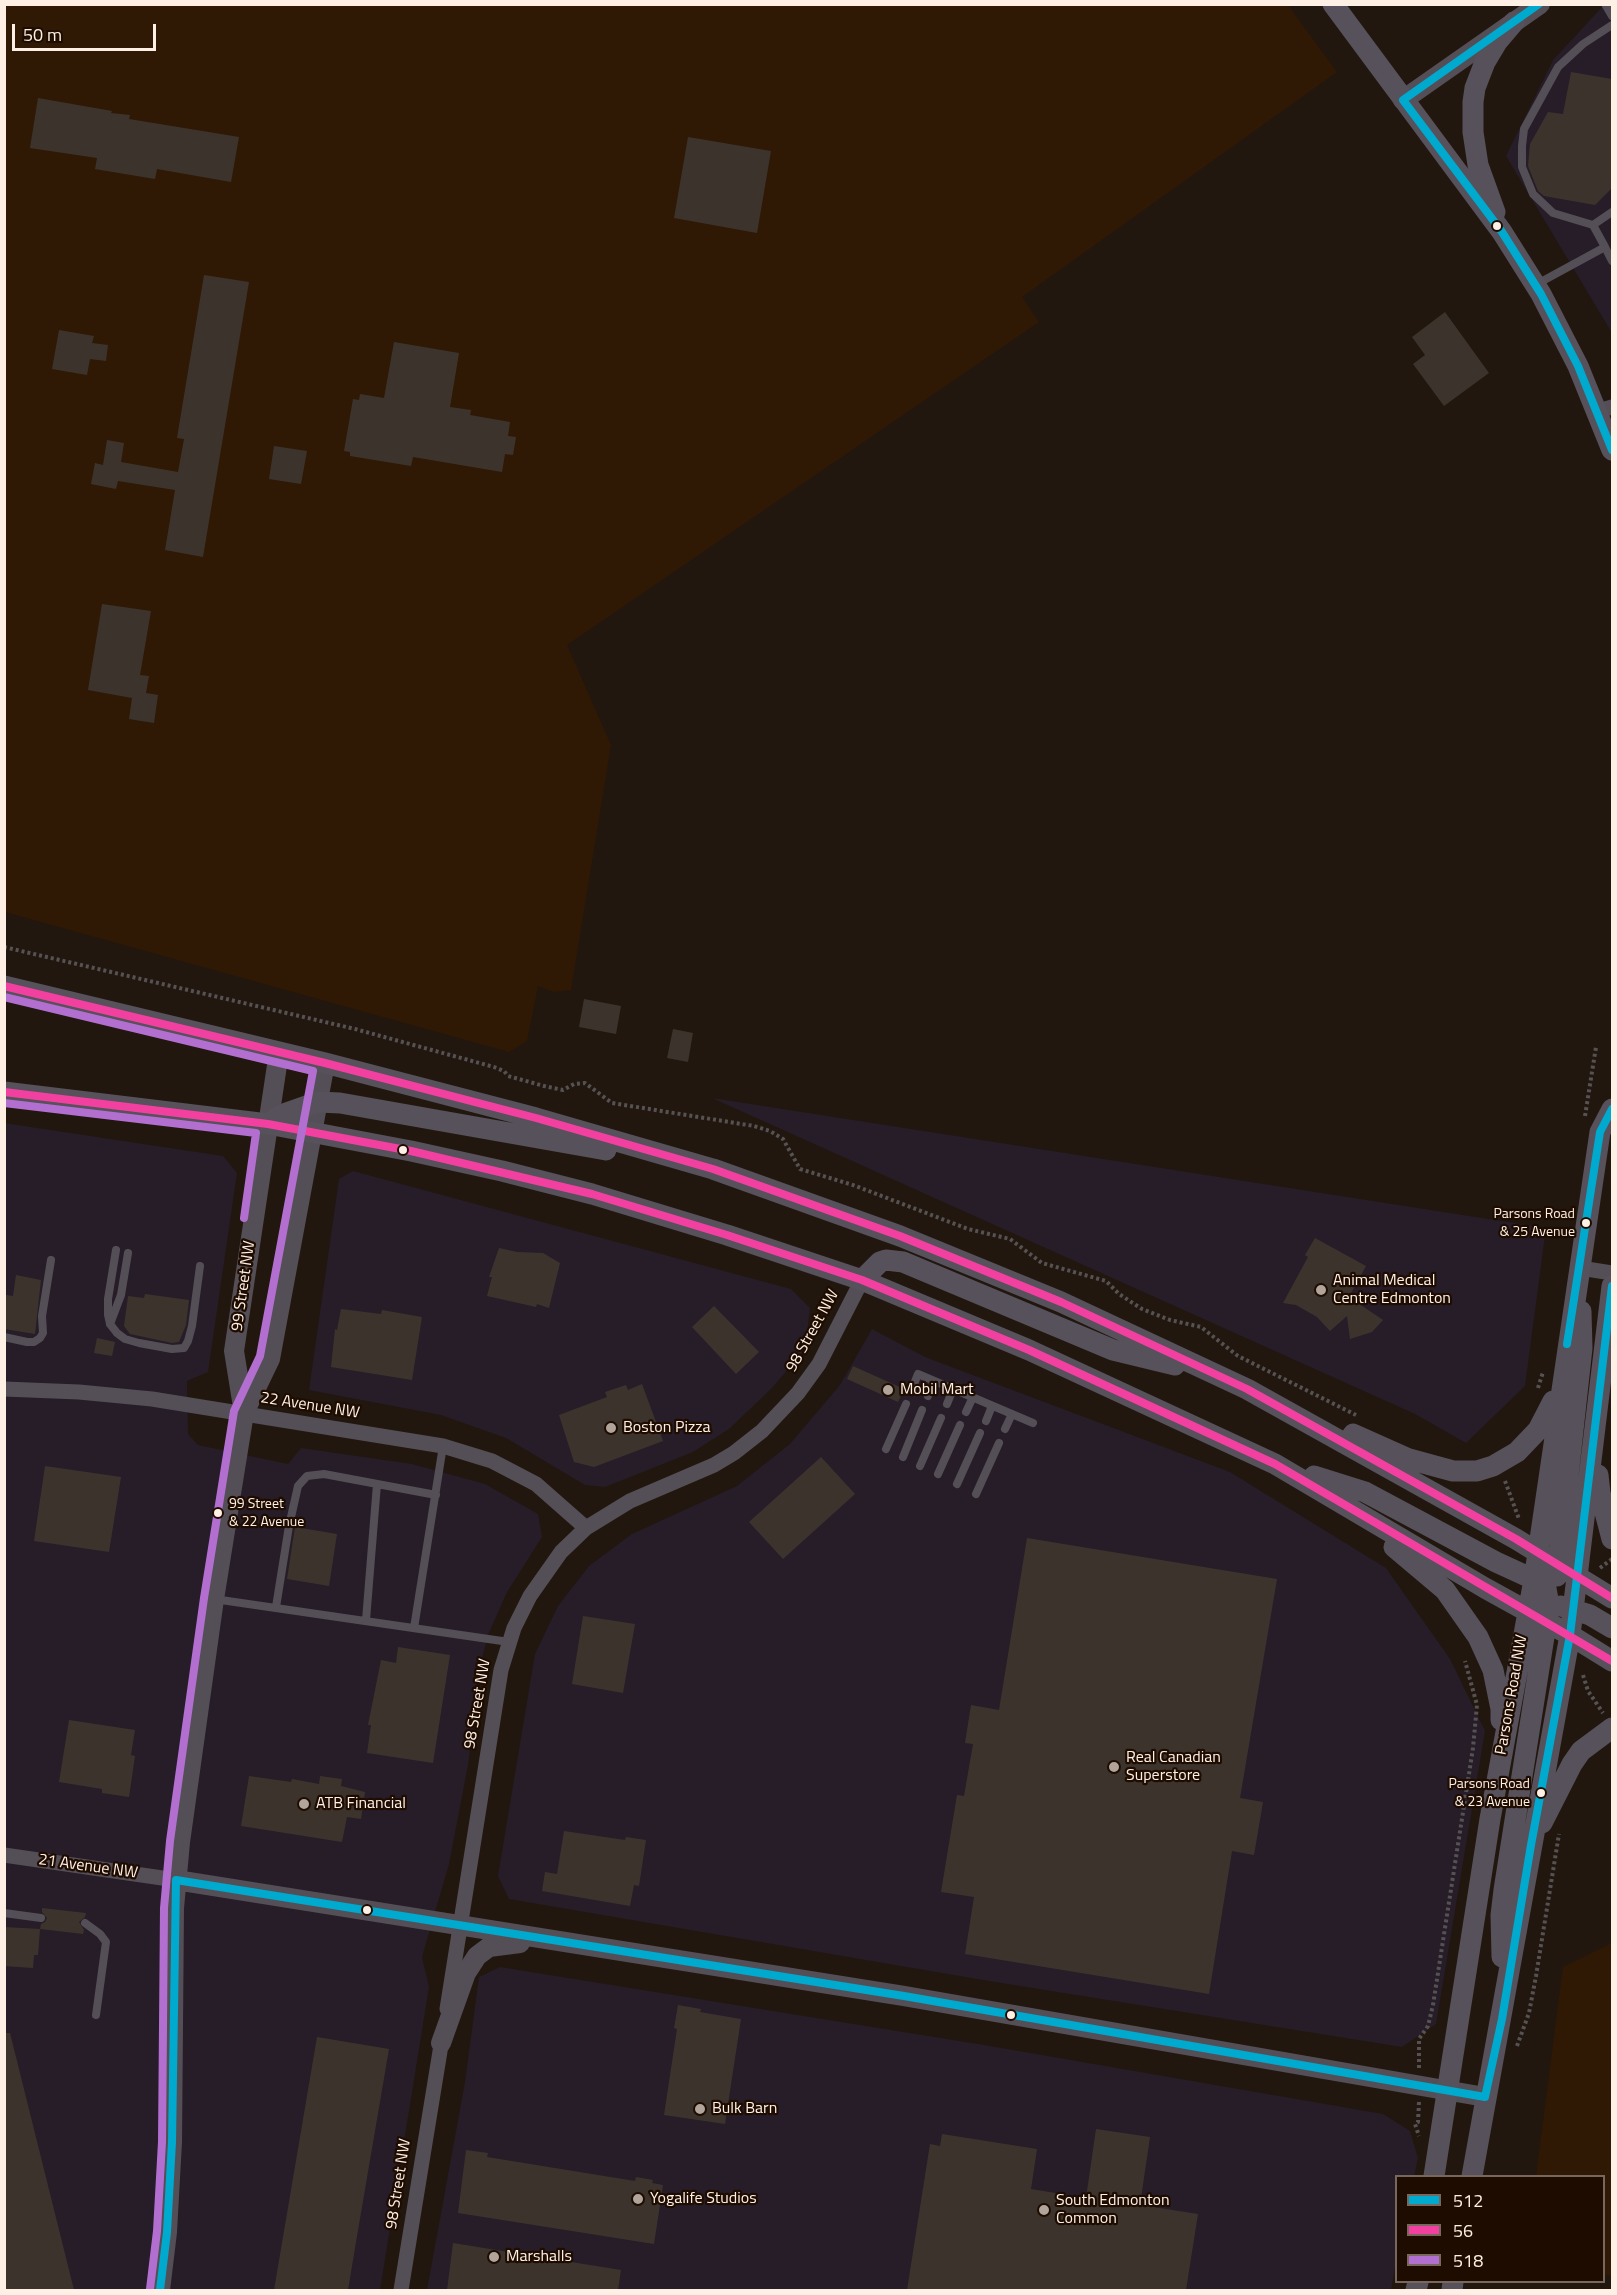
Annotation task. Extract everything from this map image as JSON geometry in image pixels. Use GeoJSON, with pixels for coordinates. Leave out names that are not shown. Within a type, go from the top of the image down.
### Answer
{"type":"FeatureCollection","features":[{"type":"Feature","properties":{"kind":"main road"},"geometry":{"type":"LineString","coordinates":[[1333,4],[1502,232],[1535,285],[1578,366],[1605,409],[1612,450]]}},
{"type":"Feature","properties":{"kind":"main road"},"geometry":{"type":"LineString","coordinates":[[1502,232],[1479,165],[1473,132],[1473,102],[1475,88],[1485,62],[1497,42],[1514,22]]}},
{"type":"Feature","properties":{"kind":"main road"},"geometry":{"type":"LineString","coordinates":[[4,986],[325,1063],[536,1118],[713,1169],[900,1236],[1061,1302],[1247,1389],[1538,1552],[1612,1598]]}},
{"type":"Feature","properties":{"kind":"main road"},"geometry":{"type":"LineString","coordinates":[[4,1092],[268,1124],[312,1132],[502,1171],[592,1194],[728,1235],[862,1280],[1049,1359],[1275,1464],[1528,1612],[1553,1599]]}},
{"type":"Feature","properties":{"kind":"main road"},"geometry":{"type":"LineString","coordinates":[[268,1124],[281,1115],[318,1102],[340,1103],[713,1169]]}},
{"type":"Feature","properties":{"kind":"main road"},"geometry":{"type":"LineString","coordinates":[[1553,1599],[1538,1552],[1600,1132],[1612,1109]]}},
{"type":"Feature","properties":{"kind":"main road"},"geometry":{"type":"LineString","coordinates":[[862,1280],[880,1262],[886,1260],[903,1262],[1113,1350],[1220,1376]]}},
{"type":"Feature","properties":{"kind":"main road"},"geometry":{"type":"LineString","coordinates":[[1506,1982],[1501,1951],[1501,1915],[1532,1711],[1553,1599],[1582,1348],[1579,1277]]}},
{"type":"Feature","properties":{"kind":"main road","name":"Parsons Road NW"},"geometry":{"type":"LineString","coordinates":[[1434,2175],[1490,1819],[1528,1612],[1553,1599],[1579,1578],[1612,1286]]}},
{"type":"Feature","properties":{"kind":"main road"},"geometry":{"type":"LineString","coordinates":[[1247,1389],[1276,1398],[1409,1460],[1453,1471],[1477,1471],[1508,1459],[1538,1430],[1553,1402],[1568,1339]]}},
{"type":"Feature","properties":{"kind":"main road"},"geometry":{"type":"LineString","coordinates":[[1602,1372],[1599,1493],[1612,1539]]}},
{"type":"Feature","properties":{"kind":"main road"},"geometry":{"type":"LineString","coordinates":[[1275,1464],[1365,1492],[1496,1562],[1553,1599],[1612,1628]]}},
{"type":"Feature","properties":{"kind":"main road"},"geometry":{"type":"LineString","coordinates":[[1333,1497],[1445,1590],[1478,1637],[1493,1670],[1501,1710],[1501,1733],[1490,1819]]}},
{"type":"Feature","properties":{"kind":"main road","name":"Parsons Road NW"},"geometry":{"type":"LineString","coordinates":[[1472,2175],[1570,1635],[1553,1599]]}},
{"type":"Feature","properties":{"kind":"main road"},"geometry":{"type":"LineString","coordinates":[[1570,1635],[1612,1661]]}},
{"type":"Feature","properties":{"kind":"main road"},"geometry":{"type":"LineString","coordinates":[[1531,1845],[1572,1764],[1581,1751],[1609,1723]]}},
{"type":"Feature","properties":{"kind":"street"},"geometry":{"type":"LineString","coordinates":[[1403,100],[1540,4]]}},
{"type":"Feature","properties":{"kind":"street","name":"99 Street NW"},"geometry":{"type":"LineString","coordinates":[[244,1413],[234,1351],[279,1052]]}},
{"type":"Feature","properties":{"kind":"street","name":"99 Street NW"},"geometry":{"type":"LineString","coordinates":[[160,2290],[167,2232],[172,2142],[176,1880],[214,1599],[244,1413],[270,1359],[325,1063]]}},
{"type":"Feature","properties":{"kind":"street"},"geometry":{"type":"LineString","coordinates":[[1579,1277],[1612,1273]]}},
{"type":"Feature","properties":{"kind":"street","name":"98 Street NW"},"geometry":{"type":"LineString","coordinates":[[400,2290],[499,1679],[509,1642],[540,1580],[561,1552],[586,1528],[630,1502],[734,1454],[762,1431],[793,1399],[819,1364],[862,1280]]}},
{"type":"Feature","properties":{"kind":"street","name":"22 Avenue NW"},"geometry":{"type":"LineString","coordinates":[[4,1389],[115,1394],[443,1446],[492,1461],[536,1484],[586,1528]]}},
{"type":"Feature","properties":{"kind":"street","name":"21 Avenue NW"},"geometry":{"type":"LineString","coordinates":[[4,1855],[176,1880],[912,1998],[1485,2097]]}},
{"type":"Feature","properties":{"kind":"street"},"geometry":{"type":"LineString","coordinates":[[441,2043],[466,1973],[477,1956],[489,1947],[513,1943],[585,1946]]}},
{"type":"Feature","properties":{"kind":"lane"},"geometry":{"type":"LineString","coordinates":[[1605,4],[1612,16]]}},
{"type":"Feature","properties":{"kind":"lane"},"geometry":{"type":"LineString","coordinates":[[1612,25],[1583,44],[1558,67],[1524,129],[1522,146],[1522,167],[1533,194],[1553,213],[1593,225],[1612,261]]}},
{"type":"Feature","properties":{"kind":"lane"},"geometry":{"type":"LineString","coordinates":[[1593,225],[1612,212]]}},
{"type":"Feature","properties":{"kind":"lane"},"geometry":{"type":"LineString","coordinates":[[1535,285],[1605,247]]}},
{"type":"Feature","properties":{"kind":"lane"},"geometry":{"type":"LineString","coordinates":[[116,1250],[108,1299],[110,1324],[125,1339],[172,1349],[184,1348],[188,1341],[200,1266]]}},
{"type":"Feature","properties":{"kind":"lane"},"geometry":{"type":"LineString","coordinates":[[110,1324],[120,1296],[128,1253]]}},
{"type":"Feature","properties":{"kind":"lane"},"geometry":{"type":"LineString","coordinates":[[4,1337],[27,1342],[34,1342],[40,1338],[43,1333],[42,1316],[51,1260]]}},
{"type":"Feature","properties":{"kind":"lane"},"geometry":{"type":"LineString","coordinates":[[912,1389],[918,1374],[1033,1423]]}},
{"type":"Feature","properties":{"kind":"lane"},"geometry":{"type":"LineString","coordinates":[[928,1395],[934,1381]]}},
{"type":"Feature","properties":{"kind":"lane"},"geometry":{"type":"LineString","coordinates":[[947,1404],[953,1389]]}},
{"type":"Feature","properties":{"kind":"lane"},"geometry":{"type":"LineString","coordinates":[[966,1412],[973,1397]]}},
{"type":"Feature","properties":{"kind":"lane"},"geometry":{"type":"LineString","coordinates":[[886,1449],[906,1404]]}},
{"type":"Feature","properties":{"kind":"lane"},"geometry":{"type":"LineString","coordinates":[[986,1420],[992,1406]]}},
{"type":"Feature","properties":{"kind":"lane"},"geometry":{"type":"LineString","coordinates":[[903,1457],[922,1410]]}},
{"type":"Feature","properties":{"kind":"lane"},"geometry":{"type":"LineString","coordinates":[[1005,1429],[1012,1414]]}},
{"type":"Feature","properties":{"kind":"lane"},"geometry":{"type":"LineString","coordinates":[[920,1466],[941,1418]]}},
{"type":"Feature","properties":{"kind":"lane"},"geometry":{"type":"LineString","coordinates":[[938,1474],[960,1425]]}},
{"type":"Feature","properties":{"kind":"lane"},"geometry":{"type":"LineString","coordinates":[[957,1484],[980,1433]]}},
{"type":"Feature","properties":{"kind":"lane"},"geometry":{"type":"LineString","coordinates":[[976,1494],[999,1443]]}},
{"type":"Feature","properties":{"kind":"lane"},"geometry":{"type":"LineString","coordinates":[[414,1628],[443,1446]]}},
{"type":"Feature","properties":{"kind":"lane"},"geometry":{"type":"LineString","coordinates":[[276,1607],[298,1486],[307,1476],[324,1473],[436,1495]]}},
{"type":"Feature","properties":{"kind":"lane"},"geometry":{"type":"LineString","coordinates":[[366,1620],[377,1484]]}},
{"type":"Feature","properties":{"kind":"lane"},"geometry":{"type":"LineString","coordinates":[[214,1599],[509,1642]]}},
{"type":"Feature","properties":{"kind":"lane"},"geometry":{"type":"LineString","coordinates":[[4,1913],[41,1918]]}},
{"type":"Feature","properties":{"kind":"lane"},"geometry":{"type":"LineString","coordinates":[[85,1923],[100,1934],[106,1942],[96,2015]]}},
{"type":"Feature","properties":{"kind":"path"},"geometry":{"type":"LineString","coordinates":[[4,947],[64,960]]}},
{"type":"Feature","properties":{"kind":"path"},"geometry":{"type":"LineString","coordinates":[[1583,1126],[1596,1047]]}},
{"type":"Feature","properties":{"kind":"path"},"geometry":{"type":"LineString","coordinates":[[1534,1398],[1545,1362]]}},
{"type":"Feature","properties":{"kind":"path"},"geometry":{"type":"LineString","coordinates":[[1501,1470],[1520,1521]]}},
{"type":"Feature","properties":{"kind":"path"},"geometry":{"type":"LineString","coordinates":[[1601,1566],[1612,1559]]}},
{"type":"Feature","properties":{"kind":"path"},"geometry":{"type":"LineString","coordinates":[[1420,2048],[1419,2039],[1428,2026],[1433,2006],[1473,1748],[1477,1705],[1474,1686],[1463,1656]]}},
{"type":"Feature","properties":{"kind":"path"},"geometry":{"type":"LineString","coordinates":[[1579,1666],[1588,1691],[1609,1723]]}},
{"type":"Feature","properties":{"kind":"path"},"geometry":{"type":"LineString","coordinates":[[1514,2055],[1529,2013],[1535,1984],[1561,1823]]}},
{"type":"Feature","properties":{"kind":"shaded area"},"geometry":{"type":"Polygon","coordinates":[[[4,5],[1288,5],[1337,72],[1022,297],[1039,322],[567,645],[611,745],[571,990],[554,992],[538,986],[527,1041],[509,1052],[5,912],[4,5]]]}},
{"type":"Feature","properties":{"kind":"shaded area"},"geometry":{"type":"Polygon","coordinates":[[[1604,5],[1612,5],[1612,333],[1506,156],[1553,60],[1604,5]]]}},
{"type":"Feature","properties":{"kind":"shaded area"},"geometry":{"type":"Polygon","coordinates":[[[712,1098],[1546,1228],[1525,1386],[1466,1443],[1415,1414],[712,1098]]]}},
{"type":"Feature","properties":{"kind":"shaded area"},"geometry":{"type":"Polygon","coordinates":[[[4,1123],[223,1156],[237,1173],[208,1372],[187,1381],[188,1434],[198,1445],[288,1464],[301,1448],[412,1464],[485,1484],[538,1514],[542,1537],[507,1592],[488,1635],[479,1670],[468,1765],[449,1864],[422,1957],[429,1987],[380,2290],[5,2290],[4,1123]]]}},
{"type":"Feature","properties":{"kind":"shaded area"},"geometry":{"type":"Polygon","coordinates":[[[353,1171],[791,1289],[810,1308],[805,1349],[772,1388],[729,1429],[693,1452],[605,1487],[585,1485],[506,1438],[441,1415],[309,1390],[339,1179],[353,1171]]]}},
{"type":"Feature","properties":{"kind":"shaded area"},"geometry":{"type":"Polygon","coordinates":[[[872,1329],[925,1357],[1230,1472],[1386,1568],[1450,1659],[1485,1731],[1436,2024],[1402,2047],[989,1981],[509,1899],[498,1876],[535,1654],[558,1606],[589,1566],[632,1534],[737,1486],[790,1444],[840,1385],[872,1329]]]}},
{"type":"Feature","properties":{"kind":"shaded area"},"geometry":{"type":"Polygon","coordinates":[[[1612,1943],[1612,2276],[1605,2274],[1605,2175],[1536,2175],[1563,1967],[1612,1943]]]}},
{"type":"Feature","properties":{"kind":"shaded area","name":"South Edmonton Common"},"geometry":{"type":"Polygon","coordinates":[[[500,1967],[984,2045],[1383,2114],[1410,2131],[1418,2158],[1414,2175],[1395,2175],[1395,2268],[1391,2290],[427,2290],[465,2082],[479,1977],[500,1967]]]}},
{"type":"Feature","properties":{"kind":"building"},"geometry":{"type":"Polygon","coordinates":[[[1571,72],[1612,79],[1612,188],[1595,205],[1544,196],[1538,191],[1528,166],[1530,144],[1548,112],[1563,114],[1571,72]]]}},
{"type":"Feature","properties":{"kind":"building"},"geometry":{"type":"Polygon","coordinates":[[[38,98],[130,115],[129,119],[239,137],[231,182],[157,169],[155,179],[95,169],[97,158],[30,148],[38,98]]]}},
{"type":"Feature","properties":{"kind":"building"},"geometry":{"type":"Polygon","coordinates":[[[688,137],[771,151],[757,233],[674,218],[688,137]]]}},
{"type":"Feature","properties":{"kind":"building"},"geometry":{"type":"Polygon","coordinates":[[[204,275],[249,282],[203,557],[165,550],[175,490],[118,481],[116,489],[91,484],[95,463],[103,465],[107,440],[124,443],[121,462],[178,472],[184,439],[177,438],[204,275]]]}},
{"type":"Feature","properties":{"kind":"building"},"geometry":{"type":"Polygon","coordinates":[[[1445,312],[1489,373],[1444,406],[1413,364],[1425,355],[1412,337],[1445,312]]]}},
{"type":"Feature","properties":{"kind":"building"},"geometry":{"type":"Polygon","coordinates":[[[59,330],[94,336],[92,343],[108,345],[106,361],[90,359],[87,375],[52,369],[59,330]]]}},
{"type":"Feature","properties":{"kind":"building"},"geometry":{"type":"Polygon","coordinates":[[[394,342],[459,353],[450,407],[471,410],[470,415],[510,422],[508,436],[516,437],[513,455],[505,454],[502,472],[413,457],[411,466],[350,456],[350,452],[344,451],[353,399],[359,400],[360,394],[384,398],[394,342]]]}},
{"type":"Feature","properties":{"kind":"building"},"geometry":{"type":"Polygon","coordinates":[[[274,446],[307,451],[301,484],[269,479],[274,446]]]}},
{"type":"Feature","properties":{"kind":"building"},"geometry":{"type":"Polygon","coordinates":[[[102,604],[151,611],[140,675],[149,676],[146,693],[158,695],[154,723],[129,719],[132,698],[88,690],[102,604]]]}},
{"type":"Feature","properties":{"kind":"building"},"geometry":{"type":"Polygon","coordinates":[[[584,999],[621,1006],[616,1034],[579,1027],[584,999]]]}},
{"type":"Feature","properties":{"kind":"building"},"geometry":{"type":"Polygon","coordinates":[[[673,1029],[693,1033],[688,1062],[667,1058],[673,1029]]]}},
{"type":"Feature","properties":{"kind":"building","name":"Animal Medical Centre Edmonton"},"geometry":{"type":"Polygon","coordinates":[[[1315,1238],[1366,1266],[1349,1297],[1383,1320],[1372,1332],[1350,1339],[1347,1316],[1330,1331],[1317,1317],[1296,1305],[1283,1303],[1308,1257],[1305,1255],[1315,1238]]]}},
{"type":"Feature","properties":{"kind":"building"},"geometry":{"type":"Polygon","coordinates":[[[499,1248],[517,1252],[543,1253],[560,1263],[549,1308],[487,1296],[492,1277],[489,1277],[499,1248]]]}},
{"type":"Feature","properties":{"kind":"building"},"geometry":{"type":"Polygon","coordinates":[[[16,1275],[41,1280],[35,1334],[4,1329],[6,1295],[13,1296],[16,1275]]]}},
{"type":"Feature","properties":{"kind":"building"},"geometry":{"type":"Polygon","coordinates":[[[145,1294],[189,1300],[186,1325],[179,1342],[172,1343],[130,1334],[124,1326],[128,1296],[144,1298],[145,1294]]]}},
{"type":"Feature","properties":{"kind":"building"},"geometry":{"type":"Polygon","coordinates":[[[714,1306],[759,1352],[736,1374],[692,1327],[714,1306]]]}},
{"type":"Feature","properties":{"kind":"building"},"geometry":{"type":"Polygon","coordinates":[[[341,1309],[381,1314],[382,1310],[422,1317],[412,1380],[331,1367],[335,1329],[337,1330],[341,1309]]]}},
{"type":"Feature","properties":{"kind":"building"},"geometry":{"type":"Polygon","coordinates":[[[97,1338],[115,1342],[112,1356],[94,1353],[97,1338]]]}},
{"type":"Feature","properties":{"kind":"building"},"geometry":{"type":"Polygon","coordinates":[[[853,1366],[904,1389],[898,1402],[847,1379],[853,1366]]]}},
{"type":"Feature","properties":{"kind":"building","name":"Boston Pizza"},"geometry":{"type":"Polygon","coordinates":[[[642,1384],[663,1441],[594,1467],[574,1462],[559,1415],[607,1397],[605,1392],[626,1385],[628,1390],[642,1384]]]}},
{"type":"Feature","properties":{"kind":"building"},"geometry":{"type":"Polygon","coordinates":[[[821,1457],[855,1494],[783,1559],[749,1522],[821,1457]]]}},
{"type":"Feature","properties":{"kind":"building"},"geometry":{"type":"Polygon","coordinates":[[[45,1466],[121,1477],[109,1552],[34,1541],[45,1466]]]}},
{"type":"Feature","properties":{"kind":"building"},"geometry":{"type":"Polygon","coordinates":[[[295,1527],[337,1534],[329,1586],[287,1579],[295,1527]]]}},
{"type":"Feature","properties":{"kind":"building","name":"Real Canadian Superstore"},"geometry":{"type":"Polygon","coordinates":[[[1027,1538],[1277,1579],[1240,1798],[1263,1802],[1254,1855],[1232,1851],[1209,1994],[965,1954],[974,1897],[941,1892],[957,1795],[964,1796],[973,1744],[965,1743],[971,1705],[999,1710],[1027,1538]]]}},
{"type":"Feature","properties":{"kind":"building"},"geometry":{"type":"Polygon","coordinates":[[[583,1616],[635,1624],[623,1693],[572,1684],[583,1616]]]}},
{"type":"Feature","properties":{"kind":"building"},"geometry":{"type":"Polygon","coordinates":[[[398,1647],[450,1655],[433,1763],[367,1753],[371,1725],[368,1725],[381,1660],[396,1663],[398,1647]]]}},
{"type":"Feature","properties":{"kind":"building"},"geometry":{"type":"Polygon","coordinates":[[[69,1720],[135,1730],[131,1755],[135,1756],[129,1797],[102,1793],[102,1789],[59,1782],[69,1720]]]}},
{"type":"Feature","properties":{"kind":"building","name":"ATB Financial"},"geometry":{"type":"Polygon","coordinates":[[[249,1776],[291,1782],[292,1779],[319,1784],[320,1776],[342,1779],[341,1786],[365,1792],[361,1819],[347,1817],[342,1842],[241,1826],[249,1776]]]}},
{"type":"Feature","properties":{"kind":"building"},"geometry":{"type":"Polygon","coordinates":[[[564,1831],[625,1840],[626,1837],[646,1840],[639,1886],[634,1885],[630,1906],[542,1891],[545,1872],[557,1874],[564,1831]]]}},
{"type":"Feature","properties":{"kind":"building"},"geometry":{"type":"Polygon","coordinates":[[[42,1908],[86,1913],[79,1922],[84,1930],[83,1934],[40,1929],[41,1924],[47,1918],[42,1908]]]}},
{"type":"Feature","properties":{"kind":"building"},"geometry":{"type":"Polygon","coordinates":[[[4,1927],[40,1929],[38,1955],[34,1955],[33,1968],[4,1966],[4,1927]]]}},
{"type":"Feature","properties":{"kind":"building"},"geometry":{"type":"Polygon","coordinates":[[[678,2005],[701,2009],[700,2012],[741,2019],[725,2124],[664,2115],[677,2029],[674,2028],[678,2005]]]}},
{"type":"Feature","properties":{"kind":"building"},"geometry":{"type":"Polygon","coordinates":[[[4,2033],[10,2033],[74,2290],[4,2290],[4,2033]]]}},
{"type":"Feature","properties":{"kind":"building"},"geometry":{"type":"Polygon","coordinates":[[[317,2037],[389,2049],[348,2290],[274,2290],[317,2037]]]}},
{"type":"Feature","properties":{"kind":"building","name":"South Edmonton Common"},"geometry":{"type":"Polygon","coordinates":[[[1096,2129],[1150,2137],[1140,2205],[1198,2214],[1186,2290],[907,2290],[930,2144],[940,2146],[942,2134],[1037,2149],[1031,2189],[1086,2198],[1096,2129]]]}},
{"type":"Feature","properties":{"kind":"building"},"geometry":{"type":"Polygon","coordinates":[[[466,2150],[488,2153],[487,2157],[635,2181],[636,2177],[653,2180],[652,2183],[663,2185],[654,2244],[458,2213],[466,2150]]]}},
{"type":"Feature","properties":{"kind":"building","name":"Marshalls"},"geometry":{"type":"Polygon","coordinates":[[[453,2243],[621,2270],[618,2290],[447,2290],[453,2243]]]}},
{"type":"Feature","properties":{"kind":"transit line","name":"512"},"geometry":{"type":"LineString","coordinates":[[1539,4],[1403,100],[1502,232],[1541,294],[1578,366],[1612,450]]}},
{"type":"Feature","properties":{"kind":"transit line","name":"56"},"geometry":{"type":"LineString","coordinates":[[4,986],[325,1063],[536,1118],[713,1169],[900,1236],[1061,1302],[1247,1389],[1516,1539],[1612,1598]]}},
{"type":"Feature","properties":{"kind":"transit line","name":"518"},"geometry":{"type":"LineString","coordinates":[[4,997],[313,1071],[260,1356],[234,1411],[204,1598],[170,1841],[164,1908],[162,2142],[157,2231],[150,2289]]}},
{"type":"Feature","properties":{"kind":"transit line","name":"56"},"geometry":{"type":"LineString","coordinates":[[4,1092],[268,1124],[411,1151],[592,1194],[727,1235],[862,1280],[1029,1350],[1275,1464],[1612,1661]]}},
{"type":"Feature","properties":{"kind":"transit line","name":"518"},"geometry":{"type":"LineString","coordinates":[[4,1103],[256,1133],[244,1218]]}},
{"type":"Feature","properties":{"kind":"transit line","name":"512"},"geometry":{"type":"LineString","coordinates":[[1567,1344],[1600,1132],[1612,1109]]}},
{"type":"Feature","properties":{"kind":"transit line","name":"512"},"geometry":{"type":"LineString","coordinates":[[160,2290],[167,2232],[172,2142],[176,1880],[904,1996],[1485,2097],[1502,2019],[1570,1635],[1612,1286]]}},
{"type":"Feature","properties":{"kind":"place","name":"Parsons Road & 25 Avenue"},"geometry":{"type":"Point","coordinates":[1586,1223]}},
{"type":"Feature","properties":{"kind":"place","name":"Animal Medical Centre Edmonton"},"geometry":{"type":"Point","coordinates":[1321,1290]}},
{"type":"Feature","properties":{"kind":"place","name":"Mobil Mart"},"geometry":{"type":"Point","coordinates":[888,1390]}},
{"type":"Feature","properties":{"kind":"place","name":"Boston Pizza"},"geometry":{"type":"Point","coordinates":[611,1428]}},
{"type":"Feature","properties":{"kind":"place","name":"99 Street & 22 Avenue"},"geometry":{"type":"Point","coordinates":[218,1513]}},
{"type":"Feature","properties":{"kind":"place","name":"Real Canadian Superstore"},"geometry":{"type":"Point","coordinates":[1114,1767]}},
{"type":"Feature","properties":{"kind":"place","name":"Parsons Road & 23 Avenue"},"geometry":{"type":"Point","coordinates":[1541,1793]}},
{"type":"Feature","properties":{"kind":"place","name":"ATB Financial"},"geometry":{"type":"Point","coordinates":[304,1804]}},
{"type":"Feature","properties":{"kind":"place","name":"Bulk Barn"},"geometry":{"type":"Point","coordinates":[700,2109]}},
{"type":"Feature","properties":{"kind":"place","name":"Yogalife Studios"},"geometry":{"type":"Point","coordinates":[638,2199]}},
{"type":"Feature","properties":{"kind":"place","name":"South Edmonton Common"},"geometry":{"type":"Point","coordinates":[1044,2210]}},
{"type":"Feature","properties":{"kind":"place","name":"Marshalls"},"geometry":{"type":"Point","coordinates":[494,2257]}}]}
